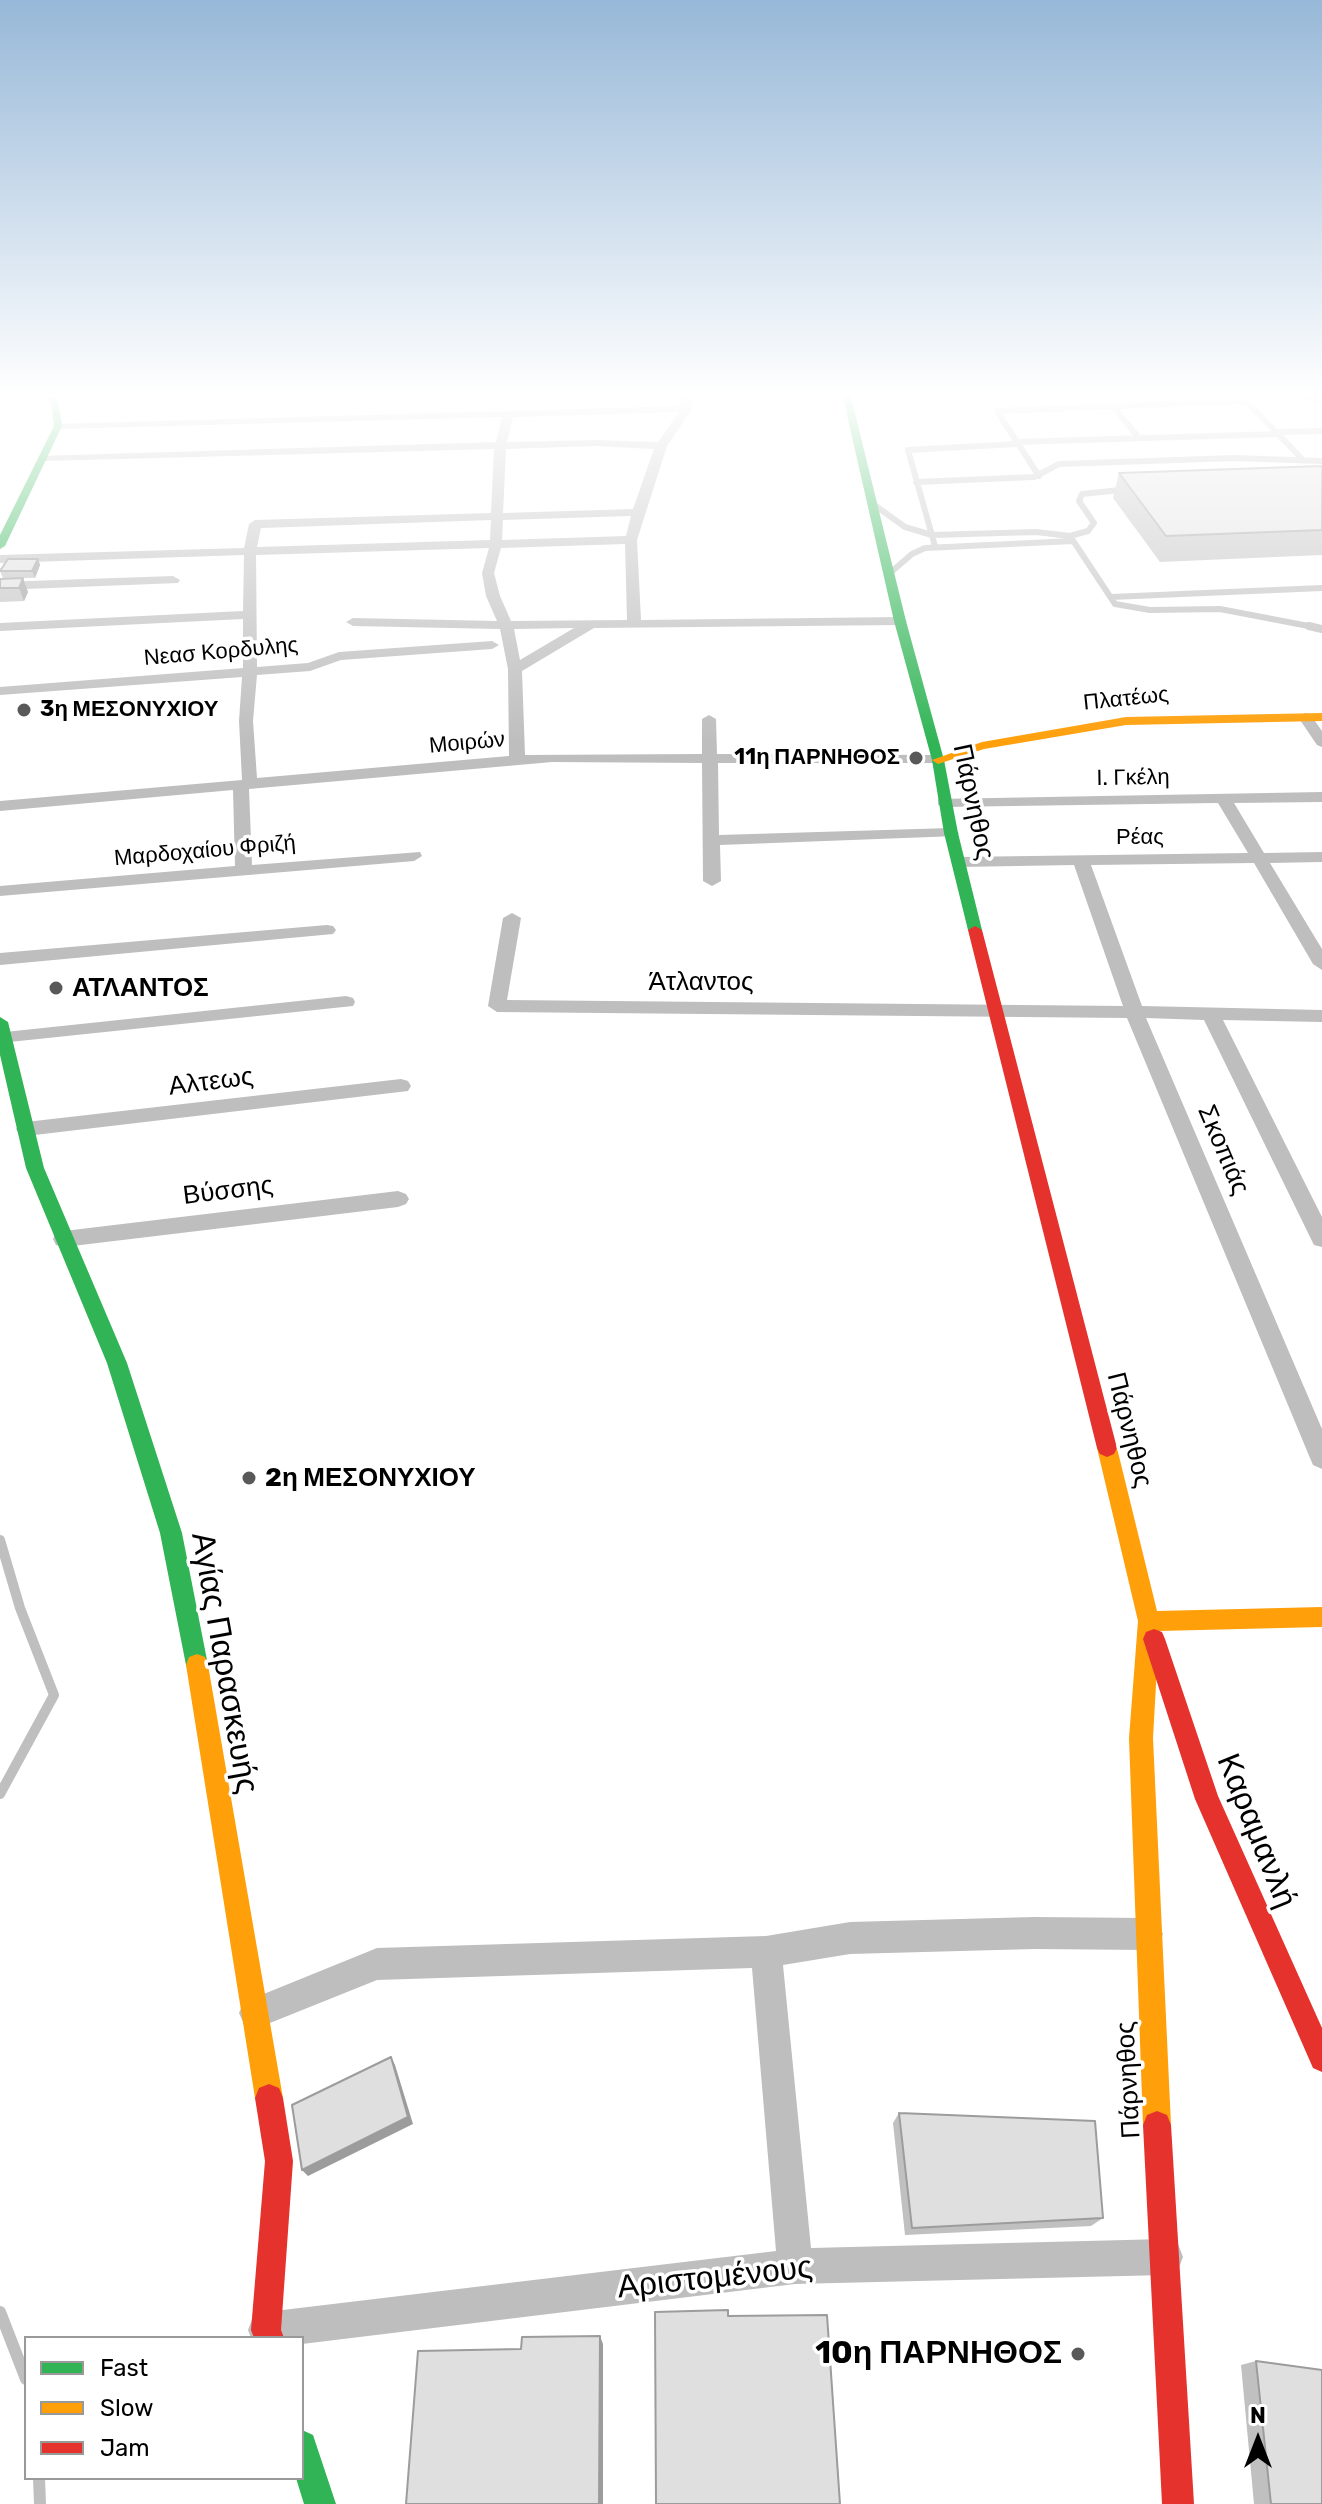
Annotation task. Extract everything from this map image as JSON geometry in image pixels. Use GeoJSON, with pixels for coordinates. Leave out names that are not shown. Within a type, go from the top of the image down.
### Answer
{"type":"FeatureCollection","features":[{"type":"Feature","properties":{"kind":"main road"},"geometry":{"type":"LineString","coordinates":[[0,546],[18,510]]}},
{"type":"Feature","properties":{"kind":"main road","name":"Πάρνηθος"},"geometry":{"type":"LineString","coordinates":[[874,510],[938,760],[944,802],[994,1009],[1149,1621],[1141,1738],[1147,1934],[1178,2504]]}},
{"type":"Feature","properties":{"kind":"main road","name":"Πλατέως"},"geometry":{"type":"LineString","coordinates":[[938,760],[982,746],[1126,721],[1313,717]]}},
{"type":"Feature","properties":{"kind":"main road","name":"Αγίας Παρασκευής"},"geometry":{"type":"LineString","coordinates":[[2,1030],[35,1168],[117,1363],[171,1533],[196,1657],[279,2161],[267,2334]]}},
{"type":"Feature","properties":{"kind":"main road"},"geometry":{"type":"LineString","coordinates":[[1149,1621],[1322,1617]]}},
{"type":"Feature","properties":{"kind":"main road","name":"Καραμανλή"},"geometry":{"type":"LineString","coordinates":[[1149,1621],[1207,1799],[1322,2059]]}},
{"type":"Feature","properties":{"kind":"main road"},"geometry":{"type":"LineString","coordinates":[[304,2452],[320,2504]]}},
{"type":"Feature","properties":{"kind":"street"},"geometry":{"type":"LineString","coordinates":[[497,510],[496,544],[488,573],[493,596],[506,625],[515,669],[517,761]]}},
{"type":"Feature","properties":{"kind":"street"},"geometry":{"type":"LineString","coordinates":[[244,869],[246,721],[252,615],[250,551],[255,524],[638,512],[631,540],[634,622]]}},
{"type":"Feature","properties":{"kind":"street"},"geometry":{"type":"LineString","coordinates":[[0,559],[631,540]]}},
{"type":"Feature","properties":{"kind":"street"},"geometry":{"type":"LineString","coordinates":[[0,586],[173,580]]}},
{"type":"Feature","properties":{"kind":"street"},"geometry":{"type":"LineString","coordinates":[[0,627],[252,615]]}},
{"type":"Feature","properties":{"kind":"street"},"geometry":{"type":"LineString","coordinates":[[353,622],[506,625],[900,621]]}},
{"type":"Feature","properties":{"kind":"street"},"geometry":{"type":"LineString","coordinates":[[515,669],[591,624]]}},
{"type":"Feature","properties":{"kind":"street","name":"Νεασ Κορδυλης"},"geometry":{"type":"LineString","coordinates":[[0,691],[310,667],[339,656],[492,645]]}},
{"type":"Feature","properties":{"kind":"street"},"geometry":{"type":"LineString","coordinates":[[1313,717],[1322,742]]}},
{"type":"Feature","properties":{"kind":"street"},"geometry":{"type":"LineString","coordinates":[[709,719],[712,881]]}},
{"type":"Feature","properties":{"kind":"street","name":"Μοιρών"},"geometry":{"type":"LineString","coordinates":[[0,806],[552,757],[938,760]]}},
{"type":"Feature","properties":{"kind":"street","name":"Ι. Γκέλη"},"geometry":{"type":"LineString","coordinates":[[944,802],[1322,797]]}},
{"type":"Feature","properties":{"kind":"street"},"geometry":{"type":"LineString","coordinates":[[1224,799],[1322,964]]}},
{"type":"Feature","properties":{"kind":"street"},"geometry":{"type":"LineString","coordinates":[[711,840],[951,833]]}},
{"type":"Feature","properties":{"kind":"street","name":"Μαρδοχαίου Φριζή"},"geometry":{"type":"LineString","coordinates":[[0,891],[414,856]]}},
{"type":"Feature","properties":{"kind":"street","name":"Ρέας"},"geometry":{"type":"LineString","coordinates":[[959,862],[1322,857]]}},
{"type":"Feature","properties":{"kind":"street","name":"Σκοπιάς"},"geometry":{"type":"LineString","coordinates":[[1081,860],[1135,1014],[1322,1458]]}},
{"type":"Feature","properties":{"kind":"street","name":"Άτλαντος"},"geometry":{"type":"LineString","coordinates":[[512,918],[497,1006],[994,1009]]}},
{"type":"Feature","properties":{"kind":"street"},"geometry":{"type":"LineString","coordinates":[[0,959],[327,930]]}},
{"type":"Feature","properties":{"kind":"street"},"geometry":{"type":"LineString","coordinates":[[2,1030],[346,1002]]}},
{"type":"Feature","properties":{"kind":"street"},"geometry":{"type":"LineString","coordinates":[[994,1009],[1322,1016]]}},
{"type":"Feature","properties":{"kind":"street"},"geometry":{"type":"LineString","coordinates":[[1211,1015],[1322,1239]]}},
{"type":"Feature","properties":{"kind":"street","name":"Αλτεως"},"geometry":{"type":"LineString","coordinates":[[26,1129],[401,1086]]}},
{"type":"Feature","properties":{"kind":"street","name":"Βύσσης"},"geometry":{"type":"LineString","coordinates":[[64,1239],[398,1199]]}},
{"type":"Feature","properties":{"kind":"street"},"geometry":{"type":"LineString","coordinates":[[255,2013],[377,1964],[766,1952],[850,1938],[1034,1933],[1147,1934]]}},
{"type":"Feature","properties":{"kind":"street"},"geometry":{"type":"LineString","coordinates":[[766,1952],[795,2266]]}},
{"type":"Feature","properties":{"kind":"street","name":"Αριστομένους"},"geometry":{"type":"LineString","coordinates":[[267,2334],[795,2266],[1165,2257]]}},
{"type":"Feature","properties":{"kind":"lane"},"geometry":{"type":"LineString","coordinates":[[880,510],[905,527],[932,535],[1036,532],[1072,538],[1115,604],[1140,609],[1220,609],[1322,629]]}},
{"type":"Feature","properties":{"kind":"lane"},"geometry":{"type":"LineString","coordinates":[[924,510],[935,546]]}},
{"type":"Feature","properties":{"kind":"lane"},"geometry":{"type":"LineString","coordinates":[[890,573],[918,550],[935,546],[1072,538],[1088,531],[1094,523],[1085,510]]}},
{"type":"Feature","properties":{"kind":"lane"},"geometry":{"type":"LineString","coordinates":[[1111,597],[1322,588]]}},
{"type":"Feature","properties":{"kind":"building"},"geometry":{"type":"Polygon","coordinates":[[[1146,510],[1322,510],[1322,530],[1166,536],[1146,510]]]}},
{"type":"Feature","properties":{"kind":"building"},"geometry":{"type":"Polygon","coordinates":[[[8,559],[38,559],[32,571],[0,571],[8,559]]]}},
{"type":"Feature","properties":{"kind":"building"},"geometry":{"type":"Polygon","coordinates":[[[23,578],[19,588],[0,588],[0,579],[23,578]]]}},
{"type":"Feature","properties":{"kind":"building"},"geometry":{"type":"Polygon","coordinates":[[[391,2057],[408,2117],[302,2170],[292,2105],[391,2057]]]}},
{"type":"Feature","properties":{"kind":"building"},"geometry":{"type":"Polygon","coordinates":[[[899,2113],[1095,2121],[1103,2218],[912,2228],[899,2113]]]}},
{"type":"Feature","properties":{"kind":"building"},"geometry":{"type":"Polygon","coordinates":[[[728,2310],[728,2316],[827,2315],[840,2504],[656,2504],[655,2312],[728,2310]]]}},
{"type":"Feature","properties":{"kind":"building"},"geometry":{"type":"Polygon","coordinates":[[[600,2336],[599,2504],[406,2504],[418,2351],[521,2349],[522,2337],[600,2336]]]}},
{"type":"Feature","properties":{"kind":"building"},"geometry":{"type":"Polygon","coordinates":[[[1256,2361],[1322,2370],[1322,2504],[1271,2504],[1256,2361]]]}},
{"type":"Feature","properties":{"kind":"waterway"},"geometry":{"type":"LineString","coordinates":[[0,1540],[20,1608],[54,1695],[0,1794]]}},
{"type":"Feature","properties":{"kind":"waterway"},"geometry":{"type":"LineString","coordinates":[[0,2312],[24,2374]]}},
{"type":"Feature","properties":{"kind":"waterway"},"geometry":{"type":"LineString","coordinates":[[39,2480],[40,2504]]}},
{"type":"Feature","properties":{"kind":"traffic: fast"},"geometry":{"type":"LineString","coordinates":[[0,546],[17,510]]}},
{"type":"Feature","properties":{"kind":"traffic: fast"},"geometry":{"type":"LineString","coordinates":[[874,510],[938,760],[951,833],[975,930]]}},
{"type":"Feature","properties":{"kind":"traffic: fast"},"geometry":{"type":"LineString","coordinates":[[0,1022],[35,1168],[117,1363],[171,1533],[197,1665]]}},
{"type":"Feature","properties":{"kind":"traffic: fast"},"geometry":{"type":"LineString","coordinates":[[304,2452],[320,2504]]}},
{"type":"Feature","properties":{"kind":"traffic: slow"},"geometry":{"type":"LineString","coordinates":[[938,760],[982,746],[1126,721],[1322,717]]}},
{"type":"Feature","properties":{"kind":"traffic: slow"},"geometry":{"type":"LineString","coordinates":[[1107,1448],[1149,1621],[1141,1738],[1157,2125]]}},
{"type":"Feature","properties":{"kind":"traffic: slow"},"geometry":{"type":"LineString","coordinates":[[1149,1621],[1322,1617]]}},
{"type":"Feature","properties":{"kind":"traffic: slow"},"geometry":{"type":"LineString","coordinates":[[197,1665],[269,2098]]}},
{"type":"Feature","properties":{"kind":"traffic: jam"},"geometry":{"type":"LineString","coordinates":[[975,930],[1107,1448]]}},
{"type":"Feature","properties":{"kind":"traffic: jam"},"geometry":{"type":"LineString","coordinates":[[1154,1639],[1207,1799],[1322,2059]]}},
{"type":"Feature","properties":{"kind":"traffic: jam"},"geometry":{"type":"LineString","coordinates":[[268,2336],[266,2330],[279,2161],[269,2098]]}},
{"type":"Feature","properties":{"kind":"traffic: jam"},"geometry":{"type":"LineString","coordinates":[[1157,2125],[1178,2504]]}},
{"type":"Feature","properties":{"kind":"place","name":"3η ΜΕΣΟΝΥΧΙΟΥ"},"geometry":{"type":"Point","coordinates":[24,710]}},
{"type":"Feature","properties":{"kind":"place","name":"11η ΠΑΡΝΗΘΟΣ"},"geometry":{"type":"Point","coordinates":[916,758]}},
{"type":"Feature","properties":{"kind":"place","name":"ΑΤΛΑΝΤΟΣ"},"geometry":{"type":"Point","coordinates":[56,988]}},
{"type":"Feature","properties":{"kind":"place","name":"2η ΜΕΣΟΝΥΧΙΟΥ"},"geometry":{"type":"Point","coordinates":[249,1478]}},
{"type":"Feature","properties":{"kind":"place","name":"10η ΠΑΡΝΗΘΟΣ"},"geometry":{"type":"Point","coordinates":[1078,2354]}}]}
